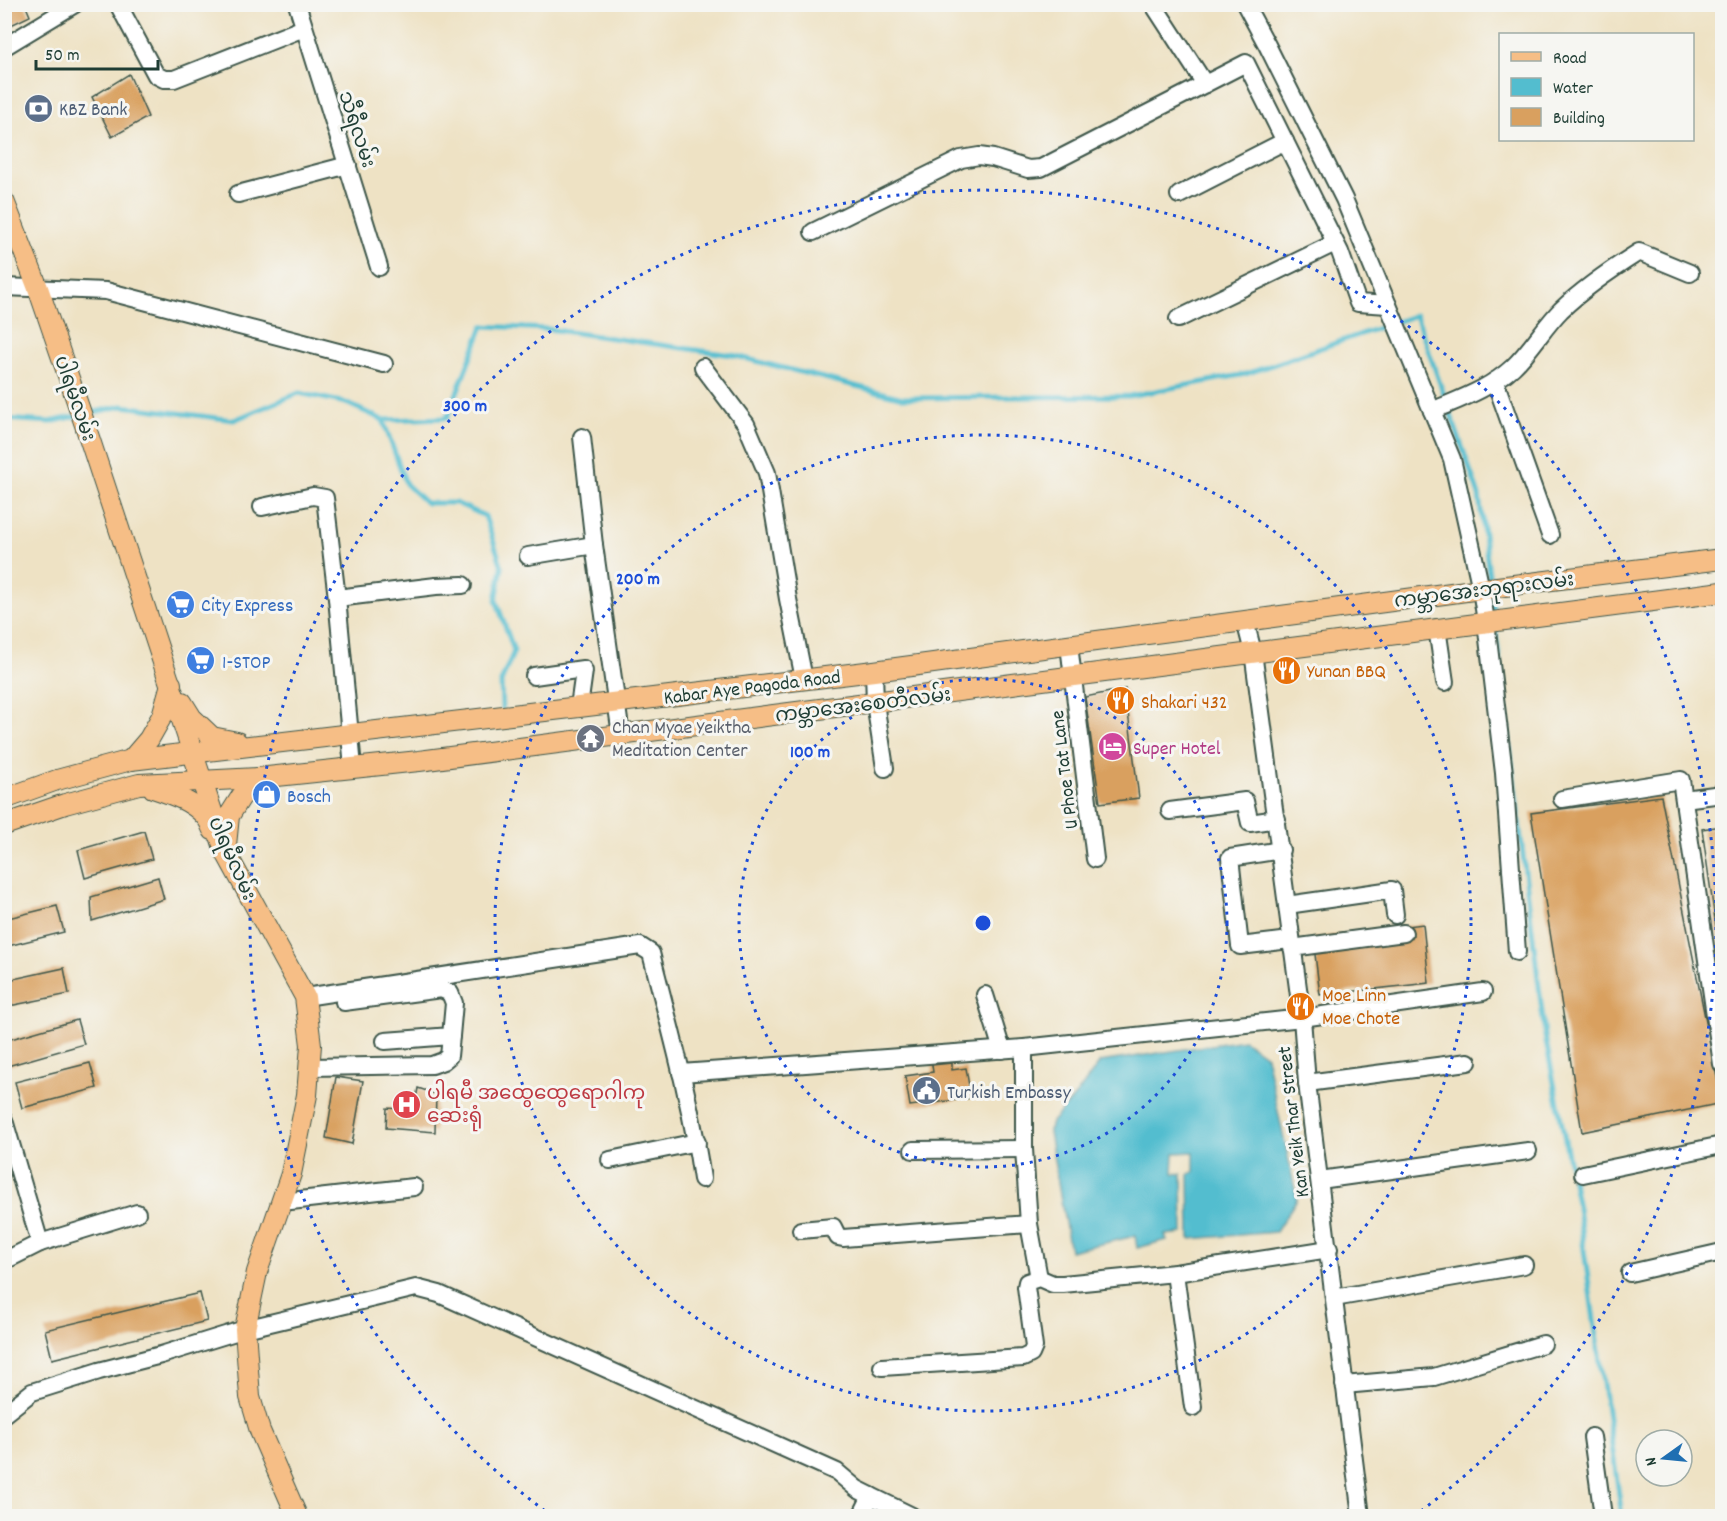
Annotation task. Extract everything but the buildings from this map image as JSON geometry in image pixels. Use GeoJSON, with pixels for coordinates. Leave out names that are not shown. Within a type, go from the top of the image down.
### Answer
{"type":"FeatureCollection","features":[{"type":"Feature","properties":{"kind":"main road","name":"ပါရမီလမ်း"},"geometry":{"type":"LineString","coordinates":[[4,201],[38,288],[84,422],[225,851],[306,1002],[311,1045],[307,1095],[291,1174],[257,1272],[245,1329],[253,1409],[260,1431],[297,1516]]}},
{"type":"Feature","properties":{"kind":"main road","name":"ကမ္ဘာအေးဘုရားလမ်း"},"geometry":{"type":"LineString","coordinates":[[1245,621],[1722,559]]}},
{"type":"Feature","properties":{"kind":"main road"},"geometry":{"type":"LineString","coordinates":[[1565,579],[1569,611]]}},
{"type":"Feature","properties":{"kind":"main road","name":"ကမ္ဘာအေးဘုရားလမ်း"},"geometry":{"type":"LineString","coordinates":[[1253,652],[1722,592]]}},
{"type":"Feature","properties":{"kind":"main road","name":"Kabar Aye Pagoda Road"},"geometry":{"type":"LineString","coordinates":[[258,746],[616,703],[1245,621]]}},
{"type":"Feature","properties":{"kind":"main road","name":"ကမ္ဘာအေးစေတီလမ်း"},"geometry":{"type":"LineString","coordinates":[[258,778],[419,761],[1253,652]]}},
{"type":"Feature","properties":{"kind":"main road"},"geometry":{"type":"LineString","coordinates":[[171,684],[192,718],[212,737],[258,746]]}},
{"type":"Feature","properties":{"kind":"main road"},"geometry":{"type":"LineString","coordinates":[[130,760],[149,740],[162,716],[171,684]]}},
{"type":"Feature","properties":{"kind":"main road"},"geometry":{"type":"LineString","coordinates":[[416,727],[419,761]]}},
{"type":"Feature","properties":{"kind":"main road"},"geometry":{"type":"LineString","coordinates":[[4,800],[57,780],[130,760],[258,746]]}},
{"type":"Feature","properties":{"kind":"main road"},"geometry":{"type":"LineString","coordinates":[[4,825],[65,804],[139,784],[258,778]]}},
{"type":"Feature","properties":{"kind":"main road"},"geometry":{"type":"LineString","coordinates":[[225,851],[229,816],[258,778]]}},
{"type":"Feature","properties":{"kind":"main road"},"geometry":{"type":"LineString","coordinates":[[139,784],[171,794],[189,803],[205,816],[225,851]]}},
{"type":"Feature","properties":{"kind":"street"},"geometry":{"type":"LineString","coordinates":[[4,47],[75,4]]}},
{"type":"Feature","properties":{"kind":"street"},"geometry":{"type":"LineString","coordinates":[[118,4],[156,75],[164,80],[174,79],[304,28]]}},
{"type":"Feature","properties":{"kind":"street","name":"သီရီလမ်း"},"geometry":{"type":"LineString","coordinates":[[297,4],[379,267]]}},
{"type":"Feature","properties":{"kind":"street"},"geometry":{"type":"LineString","coordinates":[[1153,4],[1205,84]]}},
{"type":"Feature","properties":{"kind":"street"},"geometry":{"type":"LineString","coordinates":[[1245,4],[1344,199],[1452,459],[1481,589],[1493,621],[1517,952]]}},
{"type":"Feature","properties":{"kind":"street"},"geometry":{"type":"LineString","coordinates":[[813,232],[962,159],[979,156],[1028,169],[1041,168],[1246,63],[1335,243],[1358,303],[1388,305]]}},
{"type":"Feature","properties":{"kind":"street"},"geometry":{"type":"LineString","coordinates":[[1179,195],[1285,141]]}},
{"type":"Feature","properties":{"kind":"street"},"geometry":{"type":"LineString","coordinates":[[238,194],[348,165]]}},
{"type":"Feature","properties":{"kind":"street"},"geometry":{"type":"LineString","coordinates":[[1178,319],[1335,243]]}},
{"type":"Feature","properties":{"kind":"street"},"geometry":{"type":"LineString","coordinates":[[1432,411],[1484,389],[1495,381],[1514,366],[1561,310],[1610,270],[1639,252],[1690,273]]}},
{"type":"Feature","properties":{"kind":"street"},"geometry":{"type":"LineString","coordinates":[[4,287],[106,291],[384,364]]}},
{"type":"Feature","properties":{"kind":"street"},"geometry":{"type":"LineString","coordinates":[[703,367],[746,424],[767,473],[804,679]]}},
{"type":"Feature","properties":{"kind":"street"},"geometry":{"type":"LineString","coordinates":[[1495,381],[1550,535]]}},
{"type":"Feature","properties":{"kind":"street"},"geometry":{"type":"LineString","coordinates":[[582,437],[594,545],[621,735]]}},
{"type":"Feature","properties":{"kind":"street"},"geometry":{"type":"LineString","coordinates":[[262,507],[313,496],[325,498],[353,767]]}},
{"type":"Feature","properties":{"kind":"street"},"geometry":{"type":"LineString","coordinates":[[528,556],[594,545]]}},
{"type":"Feature","properties":{"kind":"street"},"geometry":{"type":"LineString","coordinates":[[337,598],[463,585]]}},
{"type":"Feature","properties":{"kind":"street","name":"Kan Yeik Thar Street"},"geometry":{"type":"LineString","coordinates":[[1245,621],[1253,652],[1281,850],[1302,1018],[1307,1083],[1361,1516]]}},
{"type":"Feature","properties":{"kind":"street"},"geometry":{"type":"LineString","coordinates":[[1437,628],[1445,682]]}},
{"type":"Feature","properties":{"kind":"street","name":"U Phoe Tat Lane"},"geometry":{"type":"LineString","coordinates":[[1069,645],[1095,859]]}},
{"type":"Feature","properties":{"kind":"street"},"geometry":{"type":"LineString","coordinates":[[534,676],[583,669],[579,707]]}},
{"type":"Feature","properties":{"kind":"street"},"geometry":{"type":"LineString","coordinates":[[874,670],[875,702],[885,768]]}},
{"type":"Feature","properties":{"kind":"street"},"geometry":{"type":"LineString","coordinates":[[1562,799],[1681,780],[1722,1064]]}},
{"type":"Feature","properties":{"kind":"street"},"geometry":{"type":"LineString","coordinates":[[1684,799],[1722,794]]}},
{"type":"Feature","properties":{"kind":"street"},"geometry":{"type":"LineString","coordinates":[[1170,812],[1245,801],[1250,823],[1276,819]]}},
{"type":"Feature","properties":{"kind":"street"},"geometry":{"type":"LineString","coordinates":[[1281,850],[1230,858],[1240,946],[1291,944],[1404,933]]}},
{"type":"Feature","properties":{"kind":"street"},"geometry":{"type":"LineString","coordinates":[[1287,904],[1392,890],[1395,915]]}},
{"type":"Feature","properties":{"kind":"street"},"geometry":{"type":"LineString","coordinates":[[306,1002],[640,946],[651,953],[697,1142],[702,1179]]}},
{"type":"Feature","properties":{"kind":"street"},"geometry":{"type":"LineString","coordinates":[[306,1002],[441,989],[450,993],[454,1003],[449,1056],[443,1061],[432,1065],[310,1067]]}},
{"type":"Feature","properties":{"kind":"street"},"geometry":{"type":"LineString","coordinates":[[681,1073],[1024,1048],[1302,1018],[1483,992]]}},
{"type":"Feature","properties":{"kind":"street"},"geometry":{"type":"LineString","coordinates":[[985,995],[1002,1050]]}},
{"type":"Feature","properties":{"kind":"street"},"geometry":{"type":"LineString","coordinates":[[385,1041],[451,1036]]}},
{"type":"Feature","properties":{"kind":"street"},"geometry":{"type":"LineString","coordinates":[[1024,1048],[1024,1149],[1029,1224],[1039,1278]]}},
{"type":"Feature","properties":{"kind":"street"},"geometry":{"type":"LineString","coordinates":[[1307,1083],[1468,1062]]}},
{"type":"Feature","properties":{"kind":"street"},"geometry":{"type":"LineString","coordinates":[[4,1120],[40,1243]]}},
{"type":"Feature","properties":{"kind":"street"},"geometry":{"type":"LineString","coordinates":[[610,1160],[697,1142]]}},
{"type":"Feature","properties":{"kind":"street"},"geometry":{"type":"LineString","coordinates":[[1583,1174],[1722,1145]]}},
{"type":"Feature","properties":{"kind":"street"},"geometry":{"type":"LineString","coordinates":[[913,1150],[1024,1149]]}},
{"type":"Feature","properties":{"kind":"street"},"geometry":{"type":"LineString","coordinates":[[1320,1180],[1528,1151]]}},
{"type":"Feature","properties":{"kind":"street"},"geometry":{"type":"LineString","coordinates":[[282,1202],[414,1187]]}},
{"type":"Feature","properties":{"kind":"street"},"geometry":{"type":"LineString","coordinates":[[4,1261],[40,1243],[137,1213]]}},
{"type":"Feature","properties":{"kind":"street"},"geometry":{"type":"LineString","coordinates":[[801,1230],[833,1227],[838,1237],[843,1238],[1029,1224]]}},
{"type":"Feature","properties":{"kind":"street"},"geometry":{"type":"LineString","coordinates":[[882,1367],[1023,1358],[1031,1354],[1034,1347],[1026,1287],[1027,1282],[1039,1278],[1053,1284],[1063,1284],[1175,1274],[1329,1249]]}},
{"type":"Feature","properties":{"kind":"street"},"geometry":{"type":"LineString","coordinates":[[1630,1273],[1722,1252]]}},
{"type":"Feature","properties":{"kind":"street"},"geometry":{"type":"LineString","coordinates":[[1334,1298],[1524,1265]]}},
{"type":"Feature","properties":{"kind":"street"},"geometry":{"type":"LineString","coordinates":[[1175,1274],[1193,1407]]}},
{"type":"Feature","properties":{"kind":"street"},"geometry":{"type":"LineString","coordinates":[[4,1414],[32,1392],[99,1371],[245,1329],[416,1288],[439,1294],[837,1472],[857,1489],[912,1516]]}},
{"type":"Feature","properties":{"kind":"street"},"geometry":{"type":"LineString","coordinates":[[1344,1385],[1434,1377],[1543,1344]]}},
{"type":"Feature","properties":{"kind":"street"},"geometry":{"type":"LineString","coordinates":[[1592,1437],[1603,1516]]}},
{"type":"Feature","properties":{"kind":"street"},"geometry":{"type":"LineString","coordinates":[[861,1516],[871,1496]]}},
{"type":"Feature","properties":{"kind":"water"},"geometry":{"type":"Polygon","coordinates":[[[1244,1040],[1266,1056],[1297,1199],[1276,1232],[1190,1239],[1189,1174],[1194,1172],[1194,1152],[1174,1153],[1173,1173],[1182,1174],[1183,1233],[1165,1235],[1167,1240],[1137,1248],[1135,1236],[1070,1251],[1049,1132],[1050,1124],[1077,1094],[1100,1062],[1244,1040]]]}},
{"type":"Feature","properties":{"kind":"waterway"},"geometry":{"type":"LineString","coordinates":[[383,420],[447,418],[483,326],[548,329],[732,355],[903,398],[1129,396],[1246,374],[1416,315],[1479,495],[1490,582]]}},
{"type":"Feature","properties":{"kind":"waterway"},"geometry":{"type":"LineString","coordinates":[[86,414],[122,406],[234,420],[299,393],[346,403],[383,420],[406,484],[426,503],[456,503],[485,516],[502,567],[496,600],[514,651],[501,682],[502,708]]}},
{"type":"Feature","properties":{"kind":"waterway"},"geometry":{"type":"LineString","coordinates":[[4,419],[50,422],[77,416]]}},
{"type":"Feature","properties":{"kind":"waterway"},"geometry":{"type":"LineString","coordinates":[[1491,592],[1545,1036],[1578,1208],[1622,1516]]}},
{"type":"Feature","properties":{"kind":"place","name":"KBZ Bank"},"geometry":{"type":"Point","coordinates":[38,108]}},
{"type":"Feature","properties":{"kind":"place","name":"City Express"},"geometry":{"type":"Point","coordinates":[180,604]}},
{"type":"Feature","properties":{"kind":"place","name":"1-STOP"},"geometry":{"type":"Point","coordinates":[201,661]}},
{"type":"Feature","properties":{"kind":"place","name":"Yunan BBQ"},"geometry":{"type":"Point","coordinates":[1286,670]}},
{"type":"Feature","properties":{"kind":"place","name":"Shakari 432"},"geometry":{"type":"Point","coordinates":[1120,701]}},
{"type":"Feature","properties":{"kind":"place","name":"Chan Myae Yeiktha Meditation Center"},"geometry":{"type":"Point","coordinates":[591,738]}},
{"type":"Feature","properties":{"kind":"place","name":"Super Hotel"},"geometry":{"type":"Point","coordinates":[1112,747]}},
{"type":"Feature","properties":{"kind":"place","name":"Bosch"},"geometry":{"type":"Point","coordinates":[266,795]}},
{"type":"Feature","properties":{"kind":"place","name":"Moe Linn Moe Chote"},"geometry":{"type":"Point","coordinates":[1301,1006]}},
{"type":"Feature","properties":{"kind":"place","name":"Turkish Embassy"},"geometry":{"type":"Point","coordinates":[926,1091]}},
{"type":"Feature","properties":{"kind":"place","name":"ပါရမီ အထွေထွေရောဂါကု ဆေးရုံ"},"geometry":{"type":"Point","coordinates":[406,1104]}}]}
